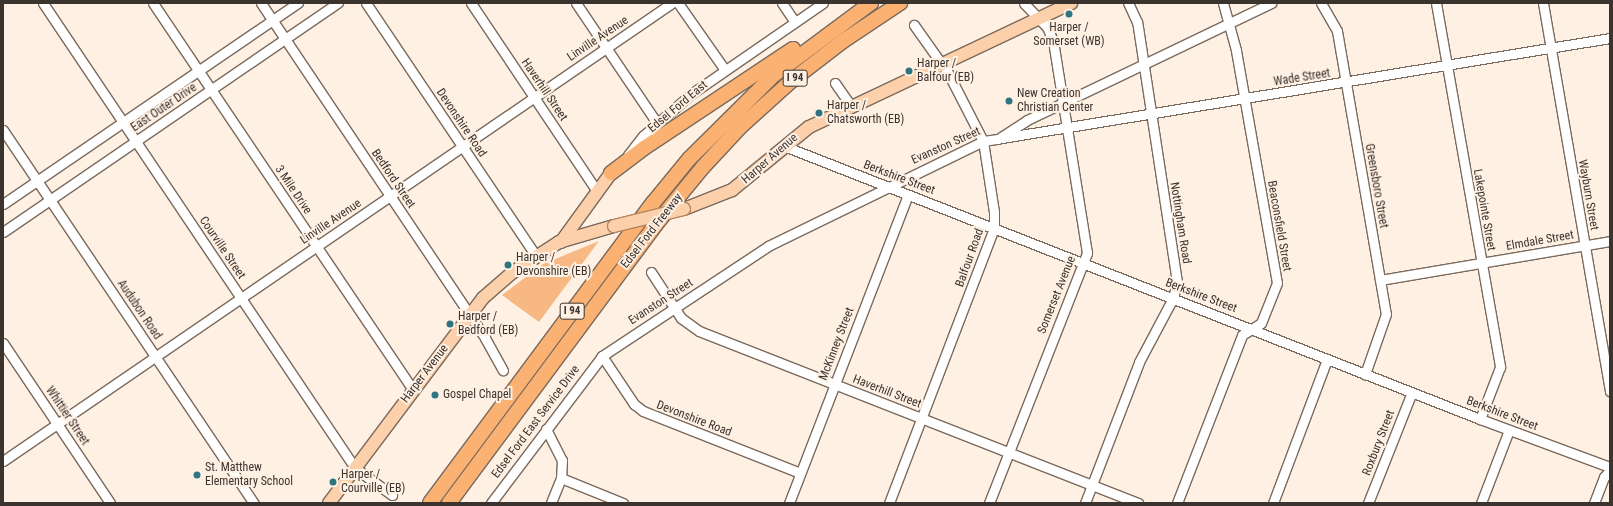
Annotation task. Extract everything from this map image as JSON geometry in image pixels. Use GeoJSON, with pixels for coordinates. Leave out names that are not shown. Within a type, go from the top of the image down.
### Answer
{"type":"FeatureCollection","features":[{"type":"Feature","properties":{"kind":"highway","name":"Edsel Ford Freeway"},"geometry":{"type":"LineString","coordinates":[[430,503],[652,203],[689,159],[774,75],[871,3]]}},
{"type":"Feature","properties":{"kind":"highway","name":"Edsel Ford Freeway"},"geometry":{"type":"LineString","coordinates":[[449,503],[656,224],[703,167],[740,127],[791,81],[848,37],[900,3]]}},
{"type":"Feature","properties":{"kind":"highway"},"geometry":{"type":"LineString","coordinates":[[610,174],[753,75],[818,33],[853,15]]}},
{"type":"Feature","properties":{"kind":"highway"},"geometry":{"type":"LineString","coordinates":[[459,503],[476,477],[477,465]]}},
{"type":"Feature","properties":{"kind":"main road","name":"Harper Avenue"},"geometry":{"type":"LineString","coordinates":[[329,503],[468,315],[500,282],[536,256],[561,242],[614,226],[684,209],[732,190],[751,177],[784,146],[808,127],[1071,3]]}},
{"type":"Feature","properties":{"kind":"main road","name":"Edsel Ford East"},"geometry":{"type":"LineString","coordinates":[[561,242],[596,190],[610,174]]}},
{"type":"Feature","properties":{"kind":"street","name":"Courville Street"},"geometry":{"type":"LineString","coordinates":[[43,3],[355,468],[392,495]]}},
{"type":"Feature","properties":{"kind":"street","name":"3 Mile Drive"},"geometry":{"type":"LineString","coordinates":[[153,3],[413,390]]}},
{"type":"Feature","properties":{"kind":"street","name":"Bedford Street"},"geometry":{"type":"LineString","coordinates":[[261,3],[390,196],[503,370]]}},
{"type":"Feature","properties":{"kind":"street","name":"East Outer Drive"},"geometry":{"type":"LineString","coordinates":[[3,204],[298,3]]}},
{"type":"Feature","properties":{"kind":"street","name":"East Outer Drive"},"geometry":{"type":"LineString","coordinates":[[3,232],[338,3]]}},
{"type":"Feature","properties":{"kind":"street","name":"Devonshire Road"},"geometry":{"type":"LineString","coordinates":[[366,3],[536,256]]}},
{"type":"Feature","properties":{"kind":"street","name":"Haverhill Street"},"geometry":{"type":"LineString","coordinates":[[471,3],[596,190]]}},
{"type":"Feature","properties":{"kind":"street"},"geometry":{"type":"LineString","coordinates":[[576,3],[657,123]]}},
{"type":"Feature","properties":{"kind":"street","name":"Linville Avenue"},"geometry":{"type":"LineString","coordinates":[[3,461],[672,3]]}},
{"type":"Feature","properties":{"kind":"street"},"geometry":{"type":"LineString","coordinates":[[678,3],[725,70]]}},
{"type":"Feature","properties":{"kind":"street"},"geometry":{"type":"LineString","coordinates":[[782,3],[795,22]]}},
{"type":"Feature","properties":{"kind":"street","name":"Edsel Ford East"},"geometry":{"type":"LineString","coordinates":[[610,174],[657,123],[725,70],[823,3]]}},
{"type":"Feature","properties":{"kind":"street","name":"Somerset Avenue"},"geometry":{"type":"LineString","coordinates":[[989,503],[1082,262],[1087,253],[1053,41],[1047,26],[1024,3]]}},
{"type":"Feature","properties":{"kind":"street","name":"Nottingham Road"},"geometry":{"type":"LineString","coordinates":[[1085,503],[1139,362],[1173,298],[1177,282],[1137,22],[1128,3]]}},
{"type":"Feature","properties":{"kind":"street","name":"Beaconsfield Street"},"geometry":{"type":"LineString","coordinates":[[1177,503],[1242,335],[1261,323],[1277,283],[1244,99],[1229,24],[1223,3]]}},
{"type":"Feature","properties":{"kind":"street","name":"Evanston Street"},"geometry":{"type":"LineString","coordinates":[[602,356],[674,307],[785,236],[983,141],[998,139],[1027,120],[1271,3]]}},
{"type":"Feature","properties":{"kind":"street","name":"Greensboro Street"},"geometry":{"type":"LineString","coordinates":[[1321,3],[1336,31],[1380,280],[1385,318],[1365,374]]}},
{"type":"Feature","properties":{"kind":"street","name":"Lakepointe Street"},"geometry":{"type":"LineString","coordinates":[[1436,3],[1500,367],[1480,419]]}},
{"type":"Feature","properties":{"kind":"street","name":"Wayburn Street"},"geometry":{"type":"LineString","coordinates":[[1542,3],[1610,390]]}},
{"type":"Feature","properties":{"kind":"street","name":"Balfour Road"},"geometry":{"type":"LineString","coordinates":[[889,503],[994,228],[994,212],[983,141],[948,73],[914,25]]}},
{"type":"Feature","properties":{"kind":"street","name":"Wade Street"},"geometry":{"type":"LineString","coordinates":[[998,139],[1346,83],[1610,38]]}},
{"type":"Feature","properties":{"kind":"street"},"geometry":{"type":"LineString","coordinates":[[835,83],[852,107]]}},
{"type":"Feature","properties":{"kind":"street","name":"Audubon Road"},"geometry":{"type":"LineString","coordinates":[[3,130],[254,503]]}},
{"type":"Feature","properties":{"kind":"street","name":"Berkshire Street"},"geometry":{"type":"LineString","coordinates":[[784,146],[1610,469]]}},
{"type":"Feature","properties":{"kind":"street","name":"McKinney Street"},"geometry":{"type":"LineString","coordinates":[[789,503],[908,195]]}},
{"type":"Feature","properties":{"kind":"street","name":"Elmdale Street"},"geometry":{"type":"LineString","coordinates":[[1380,280],[1610,241]]}},
{"type":"Feature","properties":{"kind":"street","name":"Haverhill Street"},"geometry":{"type":"LineString","coordinates":[[652,272],[685,322],[699,332],[1139,503]]}},
{"type":"Feature","properties":{"kind":"street","name":"Whittier Street"},"geometry":{"type":"LineString","coordinates":[[3,343],[110,503]]}},
{"type":"Feature","properties":{"kind":"street","name":"Devonshire Road"},"geometry":{"type":"LineString","coordinates":[[602,356],[631,400],[643,411],[800,474]]}},
{"type":"Feature","properties":{"kind":"street","name":"Edsel Ford East Service Drive"},"geometry":{"type":"LineString","coordinates":[[491,503],[602,356]]}},
{"type":"Feature","properties":{"kind":"street"},"geometry":{"type":"LineString","coordinates":[[1273,503],[1327,359]]}},
{"type":"Feature","properties":{"kind":"street","name":"Roxbury Street"},"geometry":{"type":"LineString","coordinates":[[1368,503],[1412,392]]}},
{"type":"Feature","properties":{"kind":"street"},"geometry":{"type":"LineString","coordinates":[[546,429],[561,456],[561,478],[551,503]]}},
{"type":"Feature","properties":{"kind":"street"},"geometry":{"type":"LineString","coordinates":[[1481,503],[1509,430]]}},
{"type":"Feature","properties":{"kind":"street"},"geometry":{"type":"LineString","coordinates":[[1594,503],[1604,477],[1610,469]]}},
{"type":"Feature","properties":{"kind":"street"},"geometry":{"type":"LineString","coordinates":[[561,478],[623,503]]}},
{"type":"Feature","properties":{"kind":"shaded area"},"geometry":{"type":"Polygon","coordinates":[[[599,241],[539,322],[502,295],[543,264],[599,241]]]}},
{"type":"Feature","properties":{"kind":"place","name":"Harper / Somerset (WB)"},"geometry":{"type":"Point","coordinates":[1069,14]}},
{"type":"Feature","properties":{"kind":"place","name":"Harper / Balfour (EB)"},"geometry":{"type":"Point","coordinates":[909,71]}},
{"type":"Feature","properties":{"kind":"place","name":"New Creation Christian Center"},"geometry":{"type":"Point","coordinates":[1009,101]}},
{"type":"Feature","properties":{"kind":"place","name":"Harper / Chatsworth (EB)"},"geometry":{"type":"Point","coordinates":[819,113]}},
{"type":"Feature","properties":{"kind":"place","name":"Harper / Devonshire (EB)"},"geometry":{"type":"Point","coordinates":[508,265]}},
{"type":"Feature","properties":{"kind":"place","name":"Harper / Bedford (EB)"},"geometry":{"type":"Point","coordinates":[450,324]}},
{"type":"Feature","properties":{"kind":"place","name":"Gospel Chapel"},"geometry":{"type":"Point","coordinates":[435,395]}},
{"type":"Feature","properties":{"kind":"place","name":"St. Matthew Elementary School"},"geometry":{"type":"Point","coordinates":[197,475]}},
{"type":"Feature","properties":{"kind":"place","name":"Harper / Courville (EB)"},"geometry":{"type":"Point","coordinates":[333,482]}}]}
